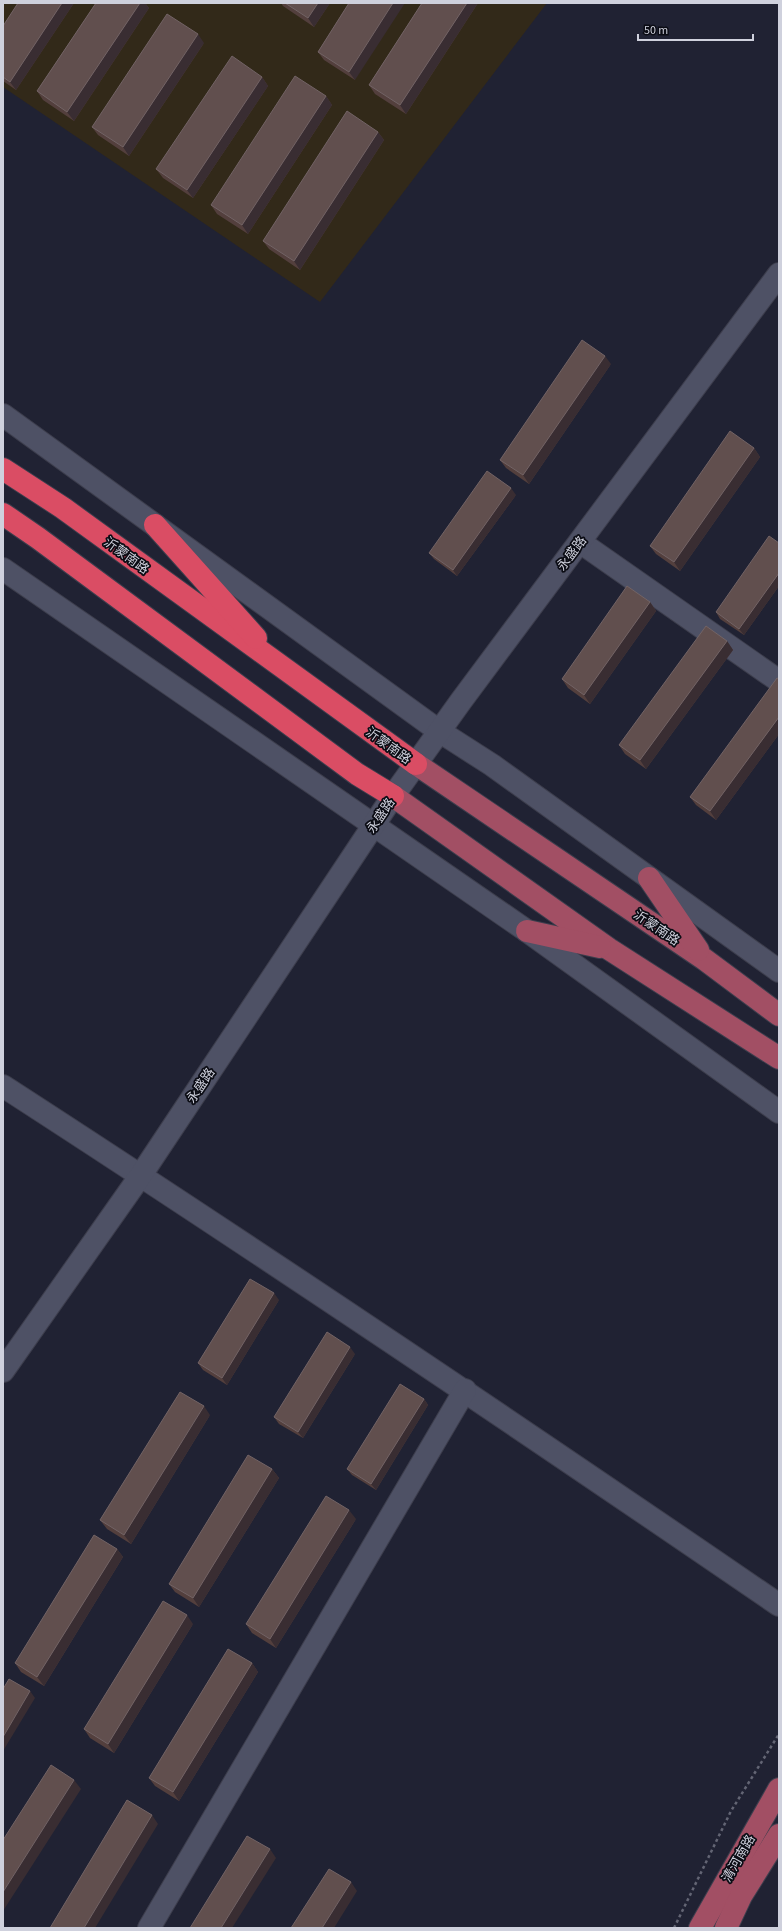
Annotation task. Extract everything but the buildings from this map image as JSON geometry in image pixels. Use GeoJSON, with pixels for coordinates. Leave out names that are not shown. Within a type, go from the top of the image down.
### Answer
{"type":"FeatureCollection","features":[{"type":"Feature","properties":{"kind":"highway","name":"沂蒙南路"},"geometry":{"type":"LineString","coordinates":[[3,469],[62,508],[416,764]]}},
{"type":"Feature","properties":{"kind":"highway"},"geometry":{"type":"LineString","coordinates":[[3,514],[38,538],[357,774],[393,796]]}},
{"type":"Feature","properties":{"kind":"highway"},"geometry":{"type":"LineString","coordinates":[[155,525],[285,670]]}},
{"type":"Feature","properties":{"kind":"main road","name":"沂蒙南路"},"geometry":{"type":"LineString","coordinates":[[416,764],[704,959],[779,1016]]}},
{"type":"Feature","properties":{"kind":"main road"},"geometry":{"type":"LineString","coordinates":[[393,796],[609,949],[779,1058]]}},
{"type":"Feature","properties":{"kind":"main road"},"geometry":{"type":"LineString","coordinates":[[649,878],[704,959]]}},
{"type":"Feature","properties":{"kind":"main road"},"geometry":{"type":"LineString","coordinates":[[527,931],[609,949]]}},
{"type":"Feature","properties":{"kind":"main road","name":"清河南路"},"geometry":{"type":"LineString","coordinates":[[700,1928],[779,1789]]}},
{"type":"Feature","properties":{"kind":"main road","name":"清河南路"},"geometry":{"type":"LineString","coordinates":[[726,1928],[742,1896],[779,1835]]}},
{"type":"Feature","properties":{"kind":"street","name":"永盛路"},"geometry":{"type":"LineString","coordinates":[[3,1371],[141,1175],[393,796],[439,731],[779,274]]}},
{"type":"Feature","properties":{"kind":"street"},"geometry":{"type":"LineString","coordinates":[[3,415],[439,731],[492,765],[779,971]]}},
{"type":"Feature","properties":{"kind":"street"},"geometry":{"type":"LineString","coordinates":[[580,542],[779,681]]}},
{"type":"Feature","properties":{"kind":"street"},"geometry":{"type":"LineString","coordinates":[[3,569],[527,931],[779,1112]]}},
{"type":"Feature","properties":{"kind":"street"},"geometry":{"type":"LineString","coordinates":[[3,1086],[141,1175],[465,1390],[779,1605]]}},
{"type":"Feature","properties":{"kind":"street"},"geometry":{"type":"LineString","coordinates":[[149,1928],[465,1390]]}},
{"type":"Feature","properties":{"kind":"path"},"geometry":{"type":"LineString","coordinates":[[674,1928],[731,1811],[779,1734]]}},
{"type":"Feature","properties":{"kind":"shaded area"},"geometry":{"type":"Polygon","coordinates":[[[3,3],[547,3],[320,302],[3,87],[3,3]]]}}]}
